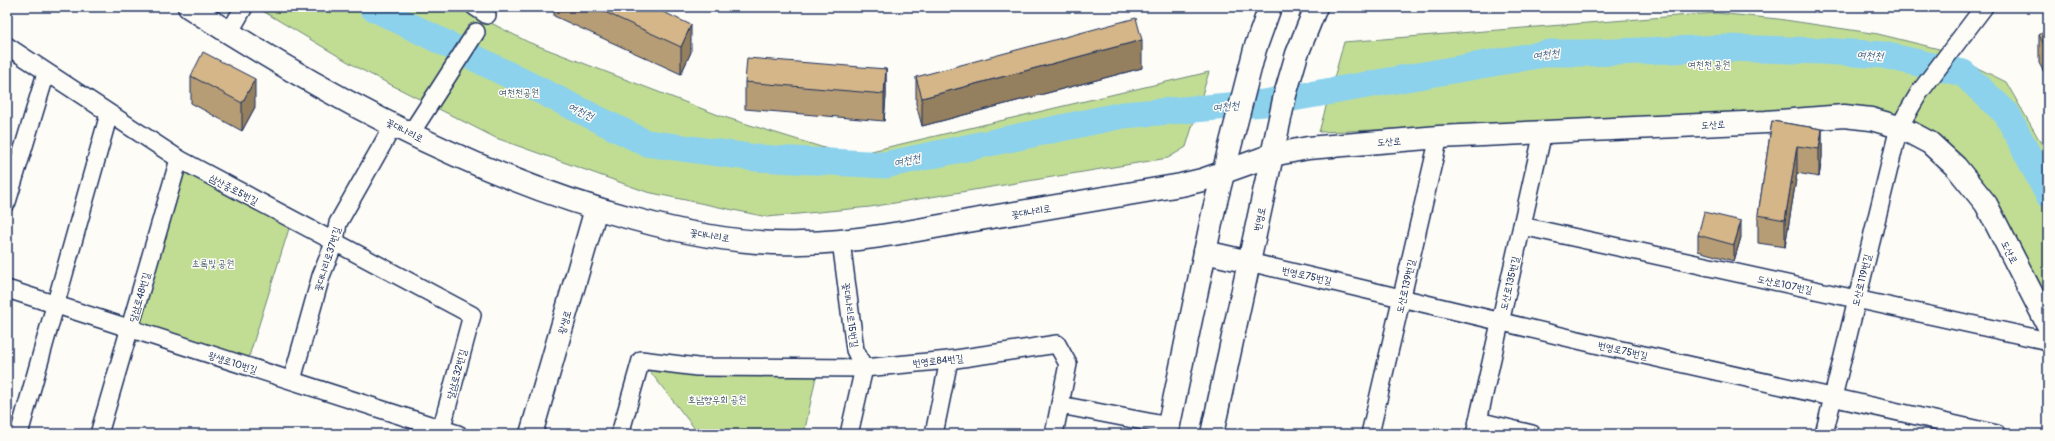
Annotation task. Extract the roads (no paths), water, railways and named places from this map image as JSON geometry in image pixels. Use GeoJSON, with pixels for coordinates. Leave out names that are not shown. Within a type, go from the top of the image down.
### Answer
{"type":"FeatureCollection","features":[{"type":"Feature","properties":{"kind":"main road","name":"꽃대나리로"},"geometry":{"type":"LineString","coordinates":[[189,7],[284,66],[402,129],[522,184],[596,209],[702,235],[752,241],[799,243],[841,241],[890,235],[1181,185],[1223,173],[1274,147]]}},
{"type":"Feature","properties":{"kind":"main road"},"geometry":{"type":"LineString","coordinates":[[1168,430],[1205,252],[1229,147],[1255,49],[1270,7]]}},
{"type":"Feature","properties":{"kind":"main road","name":"번영로"},"geometry":{"type":"LineString","coordinates":[[1212,434],[1285,94],[1297,54],[1316,7]]}},
{"type":"Feature","properties":{"kind":"main road","name":"도산로"},"geometry":{"type":"LineString","coordinates":[[1274,147],[1308,148],[1439,137],[1844,116],[1872,119],[1899,126],[1930,143],[1956,167],[1986,204],[2048,325]]}},
{"type":"Feature","properties":{"kind":"main road","name":"왕생로"},"geometry":{"type":"LineString","coordinates":[[531,434],[596,209]]}},
{"type":"Feature","properties":{"kind":"main road"},"geometry":{"type":"LineString","coordinates":[[1205,252],[1249,262]]}},
{"type":"Feature","properties":{"kind":"street"},"geometry":{"type":"LineString","coordinates":[[229,33],[244,7]]}},
{"type":"Feature","properties":{"kind":"street","name":"도산로119번길"},"geometry":{"type":"LineString","coordinates":[[1824,434],[1899,126],[1919,93],[1984,7]]}},
{"type":"Feature","properties":{"kind":"street","name":"꽃대나리로37번길"},"geometry":{"type":"LineString","coordinates":[[292,380],[321,276],[335,241],[338,223],[402,129],[428,105],[476,32]]}},
{"type":"Feature","properties":{"kind":"street","name":"삼산중로5번길"},"geometry":{"type":"LineString","coordinates":[[7,46],[179,159],[472,315]]}},
{"type":"Feature","properties":{"kind":"street"},"geometry":{"type":"LineString","coordinates":[[7,202],[46,73]]}},
{"type":"Feature","properties":{"kind":"street"},"geometry":{"type":"LineString","coordinates":[[19,434],[109,114]]}},
{"type":"Feature","properties":{"kind":"street","name":"도산로135번길"},"geometry":{"type":"LineString","coordinates":[[1476,428],[1543,132]]}},
{"type":"Feature","properties":{"kind":"street","name":"도산로139번길"},"geometry":{"type":"LineString","coordinates":[[1370,434],[1439,137]]}},
{"type":"Feature","properties":{"kind":"street","name":"달삼로48번길"},"geometry":{"type":"LineString","coordinates":[[99,434],[179,159]]}},
{"type":"Feature","properties":{"kind":"street","name":"도산로107번길"},"geometry":{"type":"LineString","coordinates":[[1522,226],[2048,341]]}},
{"type":"Feature","properties":{"kind":"street","name":"꽃대나리로15번길"},"geometry":{"type":"LineString","coordinates":[[841,241],[855,350],[864,368]]}},
{"type":"Feature","properties":{"kind":"street","name":"번영로75번길"},"geometry":{"type":"LineString","coordinates":[[1249,262],[1500,321],[1997,434]]}},
{"type":"Feature","properties":{"kind":"street","name":"왕생로10번길"},"geometry":{"type":"LineString","coordinates":[[7,289],[292,380],[440,431],[458,434]]}},
{"type":"Feature","properties":{"kind":"street","name":"달삼로32번길"},"geometry":{"type":"LineString","coordinates":[[440,431],[472,315]]}},
{"type":"Feature","properties":{"kind":"street","name":"번영로84번길"},"geometry":{"type":"LineString","coordinates":[[620,434],[641,360],[697,367],[864,368],[949,360],[1057,344],[1068,364],[1060,405]]}},
{"type":"Feature","properties":{"kind":"street"},"geometry":{"type":"LineString","coordinates":[[934,434],[949,360]]}},
{"type":"Feature","properties":{"kind":"street"},"geometry":{"type":"LineString","coordinates":[[849,434],[864,368]]}},
{"type":"Feature","properties":{"kind":"street"},"geometry":{"type":"LineString","coordinates":[[1054,434],[1060,405],[1168,430]]}},
{"type":"Feature","properties":{"kind":"street"},"geometry":{"type":"LineString","coordinates":[[1476,428],[1532,434]]}},
{"type":"Feature","properties":{"kind":"waterway","name":"여천천"},"geometry":{"type":"LineString","coordinates":[[372,7],[646,143],[756,158],[885,165],[1123,115],[1264,103],[1550,53],[1725,48],[1822,51],[1883,55],[1963,73],[2007,114],[2048,194]]}},
{"type":"Feature","properties":{"kind":"park label","name":"여천천 공원"},"geometry":{"type":"Point","coordinates":[1709,64]}},
{"type":"Feature","properties":{"kind":"park label","name":"여천천공원"},"geometry":{"type":"Point","coordinates":[519,92]}},
{"type":"Feature","properties":{"kind":"park label","name":"초록빛 공원"},"geometry":{"type":"Point","coordinates":[213,263]}},
{"type":"Feature","properties":{"kind":"park label","name":"호남향우회 공원"},"geometry":{"type":"Point","coordinates":[717,399]}}]}
